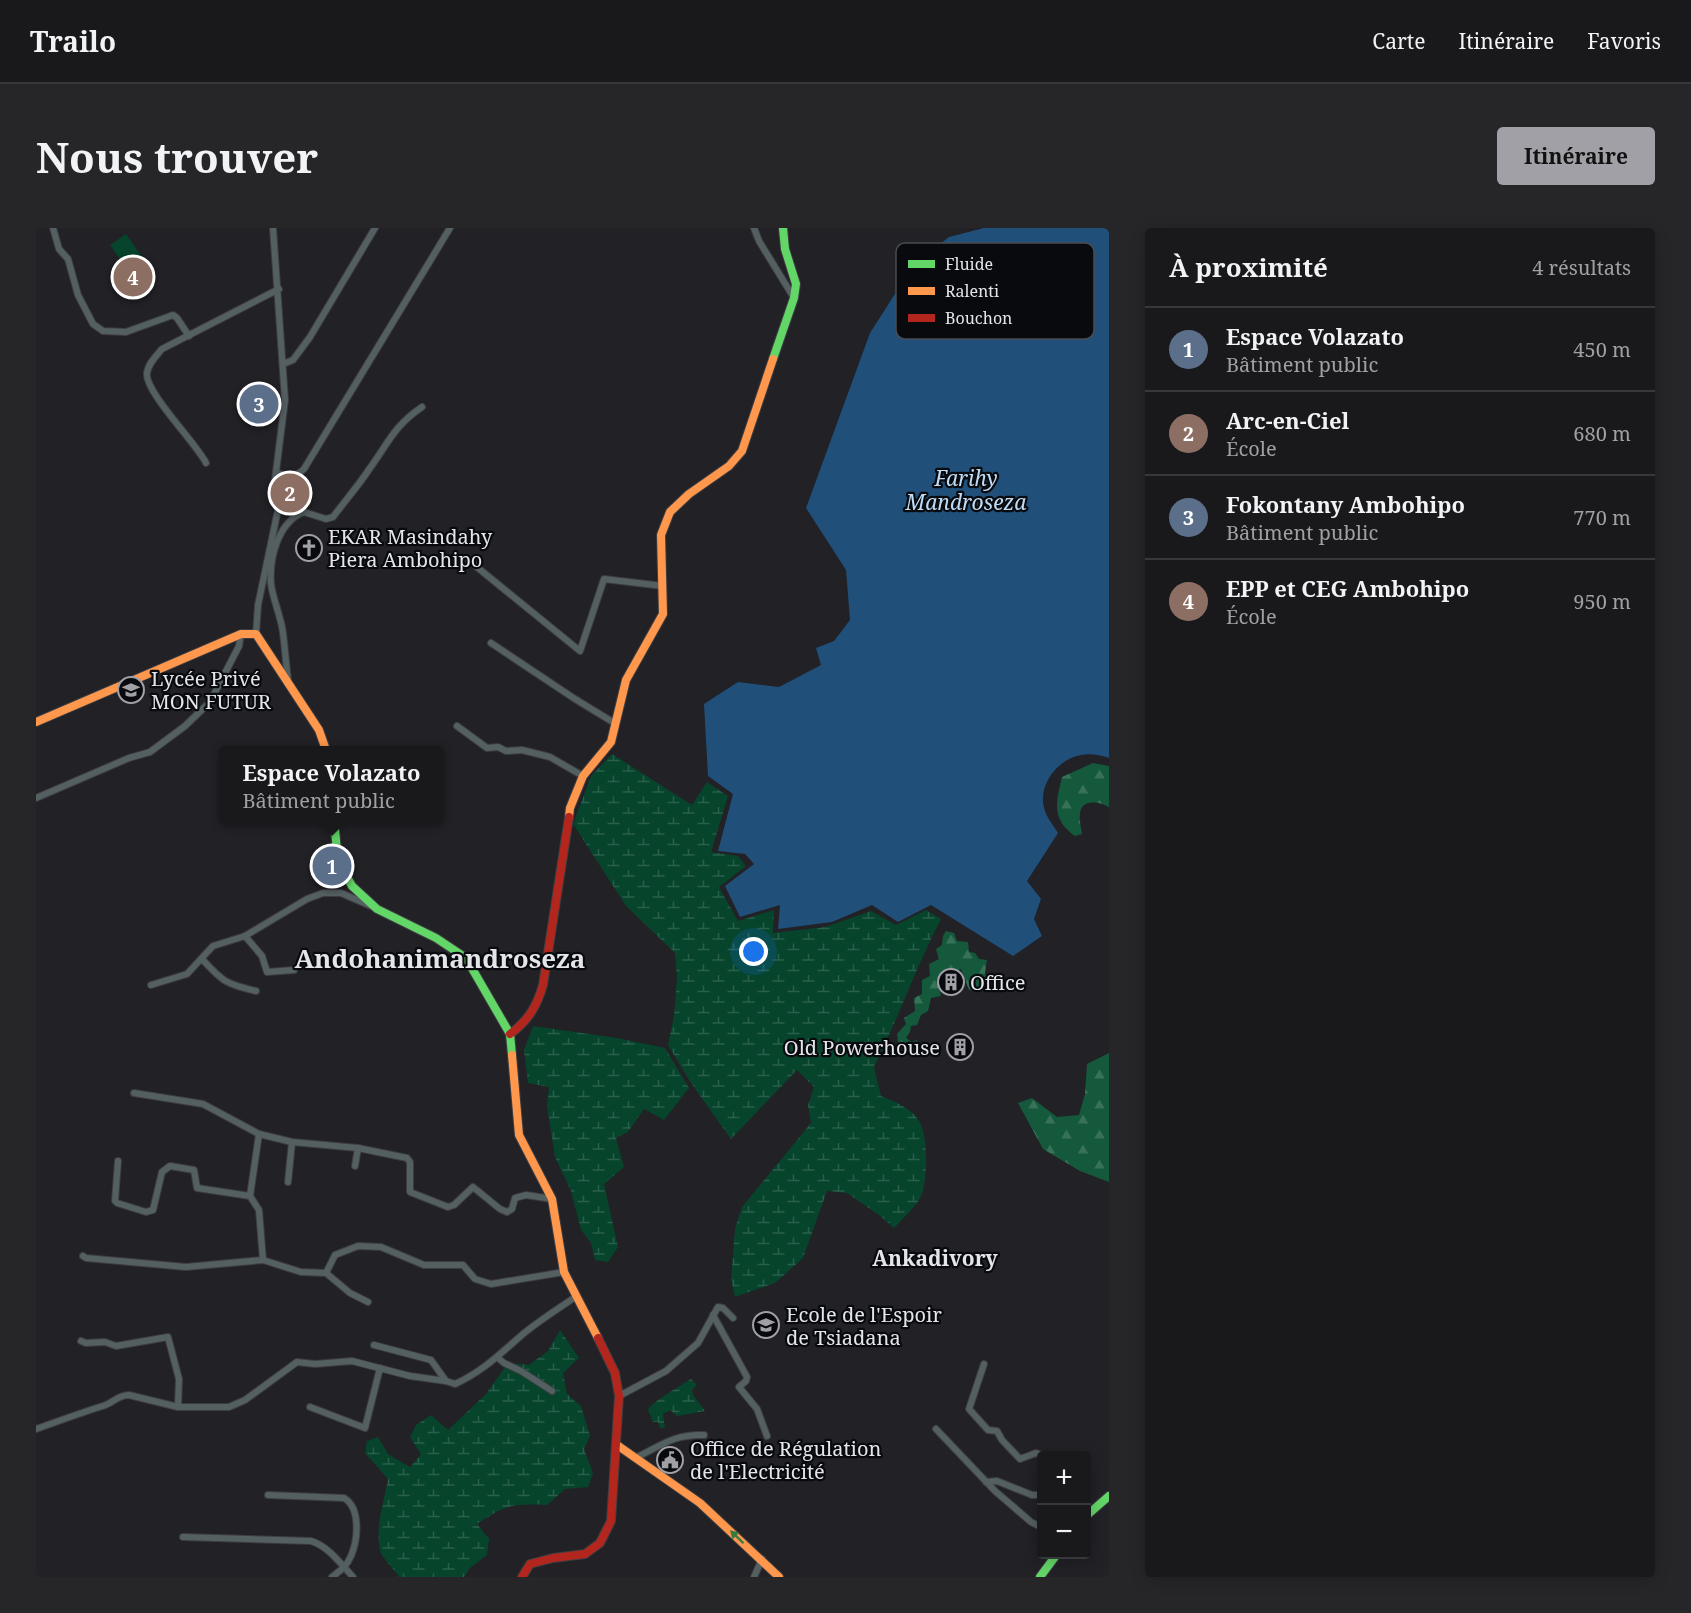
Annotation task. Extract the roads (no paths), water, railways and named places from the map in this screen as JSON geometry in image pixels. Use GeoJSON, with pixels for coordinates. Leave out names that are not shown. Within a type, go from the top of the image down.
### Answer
{"type":"FeatureCollection","features":[{"type":"Feature","properties":{"kind":"street"},"geometry":{"type":"LineString","coordinates":[[53,228],[59,249],[68,259],[78,295],[93,324],[103,331],[126,332],[173,315],[189,336]]}},
{"type":"Feature","properties":{"kind":"street"},"geometry":{"type":"LineString","coordinates":[[273,228],[279,289],[285,410],[274,488],[279,505],[258,605],[256,634],[319,730],[325,746]]}},
{"type":"Feature","properties":{"kind":"street"},"geometry":{"type":"LineString","coordinates":[[283,364],[293,360],[310,337],[375,228]]}},
{"type":"Feature","properties":{"kind":"street"},"geometry":{"type":"LineString","coordinates":[[276,473],[291,477],[304,469],[450,228]]}},
{"type":"Feature","properties":{"kind":"street"},"geometry":{"type":"LineString","coordinates":[[754,228],[759,241],[794,298]]}},
{"type":"Feature","properties":{"kind":"street"},"geometry":{"type":"LineString","coordinates":[[510,1034],[523,1025],[541,996],[570,808],[583,776],[611,742],[626,680],[663,614],[661,535],[670,512],[689,494],[729,466],[742,451],[794,298],[795,273],[785,249],[783,228]]}},
{"type":"Feature","properties":{"kind":"street"},"geometry":{"type":"LineString","coordinates":[[206,463],[162,406],[147,377],[150,365],[162,349],[279,289]]}},
{"type":"Feature","properties":{"kind":"street"},"geometry":{"type":"LineString","coordinates":[[288,680],[283,632],[271,585],[271,572],[277,543],[282,532],[299,514],[310,513],[326,519],[333,517],[371,467],[393,432],[405,418],[422,407]]}},
{"type":"Feature","properties":{"kind":"street"},"geometry":{"type":"LineString","coordinates":[[467,559],[580,651],[604,579],[663,586]]}},
{"type":"Feature","properties":{"kind":"street"},"geometry":{"type":"LineString","coordinates":[[36,722],[241,634],[256,634]]}},
{"type":"Feature","properties":{"kind":"street"},"geometry":{"type":"LineString","coordinates":[[36,798],[129,758],[150,752],[185,726],[210,702],[239,646],[241,634]]}},
{"type":"Feature","properties":{"kind":"street"},"geometry":{"type":"LineString","coordinates":[[491,643],[616,724]]}},
{"type":"Feature","properties":{"kind":"street"},"geometry":{"type":"LineString","coordinates":[[458,726],[487,748],[498,747],[506,751],[522,750],[550,757],[583,776]]}},
{"type":"Feature","properties":{"kind":"street"},"geometry":{"type":"LineString","coordinates":[[334,824],[338,861],[352,886],[377,909]]}},
{"type":"Feature","properties":{"kind":"street"},"geometry":{"type":"LineString","coordinates":[[151,986],[187,974],[213,946],[245,936],[307,899],[323,893],[341,893],[377,909],[436,938],[466,958],[510,1034],[519,1135],[552,1199],[564,1272],[615,1373],[619,1396],[611,1521],[600,1543],[585,1554],[530,1564],[522,1577]]}},
{"type":"Feature","properties":{"kind":"street"},"geometry":{"type":"LineString","coordinates":[[245,936],[262,956],[267,972],[294,970]]}},
{"type":"Feature","properties":{"kind":"street"},"geometry":{"type":"LineString","coordinates":[[202,959],[221,980],[229,985],[256,991]]}},
{"type":"Feature","properties":{"kind":"street"},"geometry":{"type":"LineString","coordinates":[[134,1093],[203,1104],[259,1134],[292,1142],[358,1148],[407,1158],[410,1162],[409,1190],[412,1194],[448,1207],[454,1205],[473,1187],[507,1212],[512,1209],[515,1198],[521,1196],[552,1199]]}},
{"type":"Feature","properties":{"kind":"street"},"geometry":{"type":"LineString","coordinates":[[259,1134],[250,1196],[259,1210],[263,1260]]}},
{"type":"Feature","properties":{"kind":"street"},"geometry":{"type":"LineString","coordinates":[[288,1182],[292,1142]]}},
{"type":"Feature","properties":{"kind":"street"},"geometry":{"type":"LineString","coordinates":[[356,1166],[358,1148]]}},
{"type":"Feature","properties":{"kind":"street"},"geometry":{"type":"LineString","coordinates":[[118,1161],[115,1201],[146,1212],[153,1210],[162,1172],[170,1166],[194,1170],[197,1188],[250,1196]]}},
{"type":"Feature","properties":{"kind":"street"},"geometry":{"type":"LineString","coordinates":[[326,1272],[335,1255],[358,1246],[381,1247],[423,1265],[463,1265],[475,1279],[491,1284],[564,1272]]}},
{"type":"Feature","properties":{"kind":"street"},"geometry":{"type":"LineString","coordinates":[[83,1256],[186,1267],[263,1260],[301,1272],[326,1272],[350,1293],[368,1302]]}},
{"type":"Feature","properties":{"kind":"street"},"geometry":{"type":"LineString","coordinates":[[36,1429],[52,1425],[79,1412],[105,1405],[122,1395],[178,1407],[229,1407],[245,1400],[297,1362],[315,1364],[352,1361],[410,1376],[455,1384],[472,1377],[544,1318],[577,1296]]}},
{"type":"Feature","properties":{"kind":"street"},"geometry":{"type":"LineString","coordinates":[[619,1396],[666,1371],[698,1343],[720,1306],[733,1318]]}},
{"type":"Feature","properties":{"kind":"street"},"geometry":{"type":"LineString","coordinates":[[713,1315],[747,1377],[739,1387],[757,1409],[767,1436]]}},
{"type":"Feature","properties":{"kind":"street"},"geometry":{"type":"LineString","coordinates":[[81,1341],[105,1342],[116,1346],[168,1337],[180,1378],[178,1407]]}},
{"type":"Feature","properties":{"kind":"street"},"geometry":{"type":"LineString","coordinates":[[374,1345],[431,1360],[446,1381]]}},
{"type":"Feature","properties":{"kind":"street"},"geometry":{"type":"LineString","coordinates":[[498,1358],[552,1391]]}},
{"type":"Feature","properties":{"kind":"street"},"geometry":{"type":"LineString","coordinates":[[984,1364],[970,1404],[972,1413],[988,1430],[997,1431],[1002,1440],[1020,1459],[1037,1453]]}},
{"type":"Feature","properties":{"kind":"street"},"geometry":{"type":"LineString","coordinates":[[309,1407],[365,1428],[380,1368]]}},
{"type":"Feature","properties":{"kind":"street"},"geometry":{"type":"LineString","coordinates":[[936,1429],[986,1482],[1037,1525]]}},
{"type":"Feature","properties":{"kind":"street"},"geometry":{"type":"LineString","coordinates":[[635,1458],[675,1437],[704,1435]]}},
{"type":"Feature","properties":{"kind":"street"},"geometry":{"type":"LineString","coordinates":[[617,1445],[700,1503],[779,1577]]}},
{"type":"Feature","properties":{"kind":"street"},"geometry":{"type":"LineString","coordinates":[[986,1482],[997,1481],[1037,1495]]}},
{"type":"Feature","properties":{"kind":"street"},"geometry":{"type":"LineString","coordinates":[[268,1494],[344,1498],[348,1501],[355,1514],[355,1544],[344,1568],[332,1577]]}},
{"type":"Feature","properties":{"kind":"street"},"geometry":{"type":"LineString","coordinates":[[1091,1512],[1109,1496]]}},
{"type":"Feature","properties":{"kind":"street"},"geometry":{"type":"LineString","coordinates":[[183,1537],[311,1541],[319,1543],[353,1577]]}},
{"type":"Feature","properties":{"kind":"street"},"geometry":{"type":"LineString","coordinates":[[754,1577],[762,1559]]}},
{"type":"Feature","properties":{"kind":"street"},"geometry":{"type":"LineString","coordinates":[[1040,1577],[1053,1559]]}},
{"type":"Feature","properties":{"kind":"water","name":"Farihy Mandroseza"},"geometry":{"type":"Polygon","coordinates":[[[984,228],[1109,228],[1109,758],[1088,754],[1073,757],[1058,767],[1047,782],[1044,790],[1044,808],[1058,833],[1027,881],[1041,899],[1034,919],[1042,936],[1013,956],[931,905],[898,922],[872,905],[832,922],[778,929],[780,905],[740,917],[725,886],[754,864],[745,854],[718,851],[733,794],[708,776],[704,704],[738,682],[779,687],[821,665],[816,648],[834,641],[850,620],[846,570],[806,508],[870,333],[896,292],[896,339],[1094,339],[1094,243],[941,243],[949,237],[984,228]]]}},
{"type":"Feature","properties":{"kind":"place","name":"EPP et CEG Ambohipo"},"geometry":{"type":"Point","coordinates":[133,277]}},
{"type":"Feature","properties":{"kind":"place","name":"Fokontany Ambohipo"},"geometry":{"type":"Point","coordinates":[259,404]}},
{"type":"Feature","properties":{"kind":"place","name":"Arc-en-Ciel"},"geometry":{"type":"Point","coordinates":[290,493]}},
{"type":"Feature","properties":{"kind":"place","name":"EKAR Masindahy Piera Ambohipo"},"geometry":{"type":"Point","coordinates":[309,548]}},
{"type":"Feature","properties":{"kind":"place","name":"Lycée Privé MON FUTUR"},"geometry":{"type":"Point","coordinates":[131,690]}},
{"type":"Feature","properties":{"kind":"place","name":"Espace Volazato"},"geometry":{"type":"Point","coordinates":[332,866]}},
{"type":"Feature","properties":{"kind":"place","name":"Office"},"geometry":{"type":"Point","coordinates":[951,982]}},
{"type":"Feature","properties":{"kind":"place","name":"Old Powerhouse"},"geometry":{"type":"Point","coordinates":[960,1047]}},
{"type":"Feature","properties":{"kind":"place","name":"Ecole de l'Espoir de Tsiadana"},"geometry":{"type":"Point","coordinates":[766,1325]}},
{"type":"Feature","properties":{"kind":"place","name":"Office de Régulation de l'Electricité"},"geometry":{"type":"Point","coordinates":[670,1460]}},
{"type":"Feature","properties":{"kind":"district","name":"Andohanimandroseza"},"geometry":{"type":"Point","coordinates":[440,958]}},
{"type":"Feature","properties":{"kind":"district","name":"Ankadivory"},"geometry":{"type":"Point","coordinates":[935,1258]}}]}
